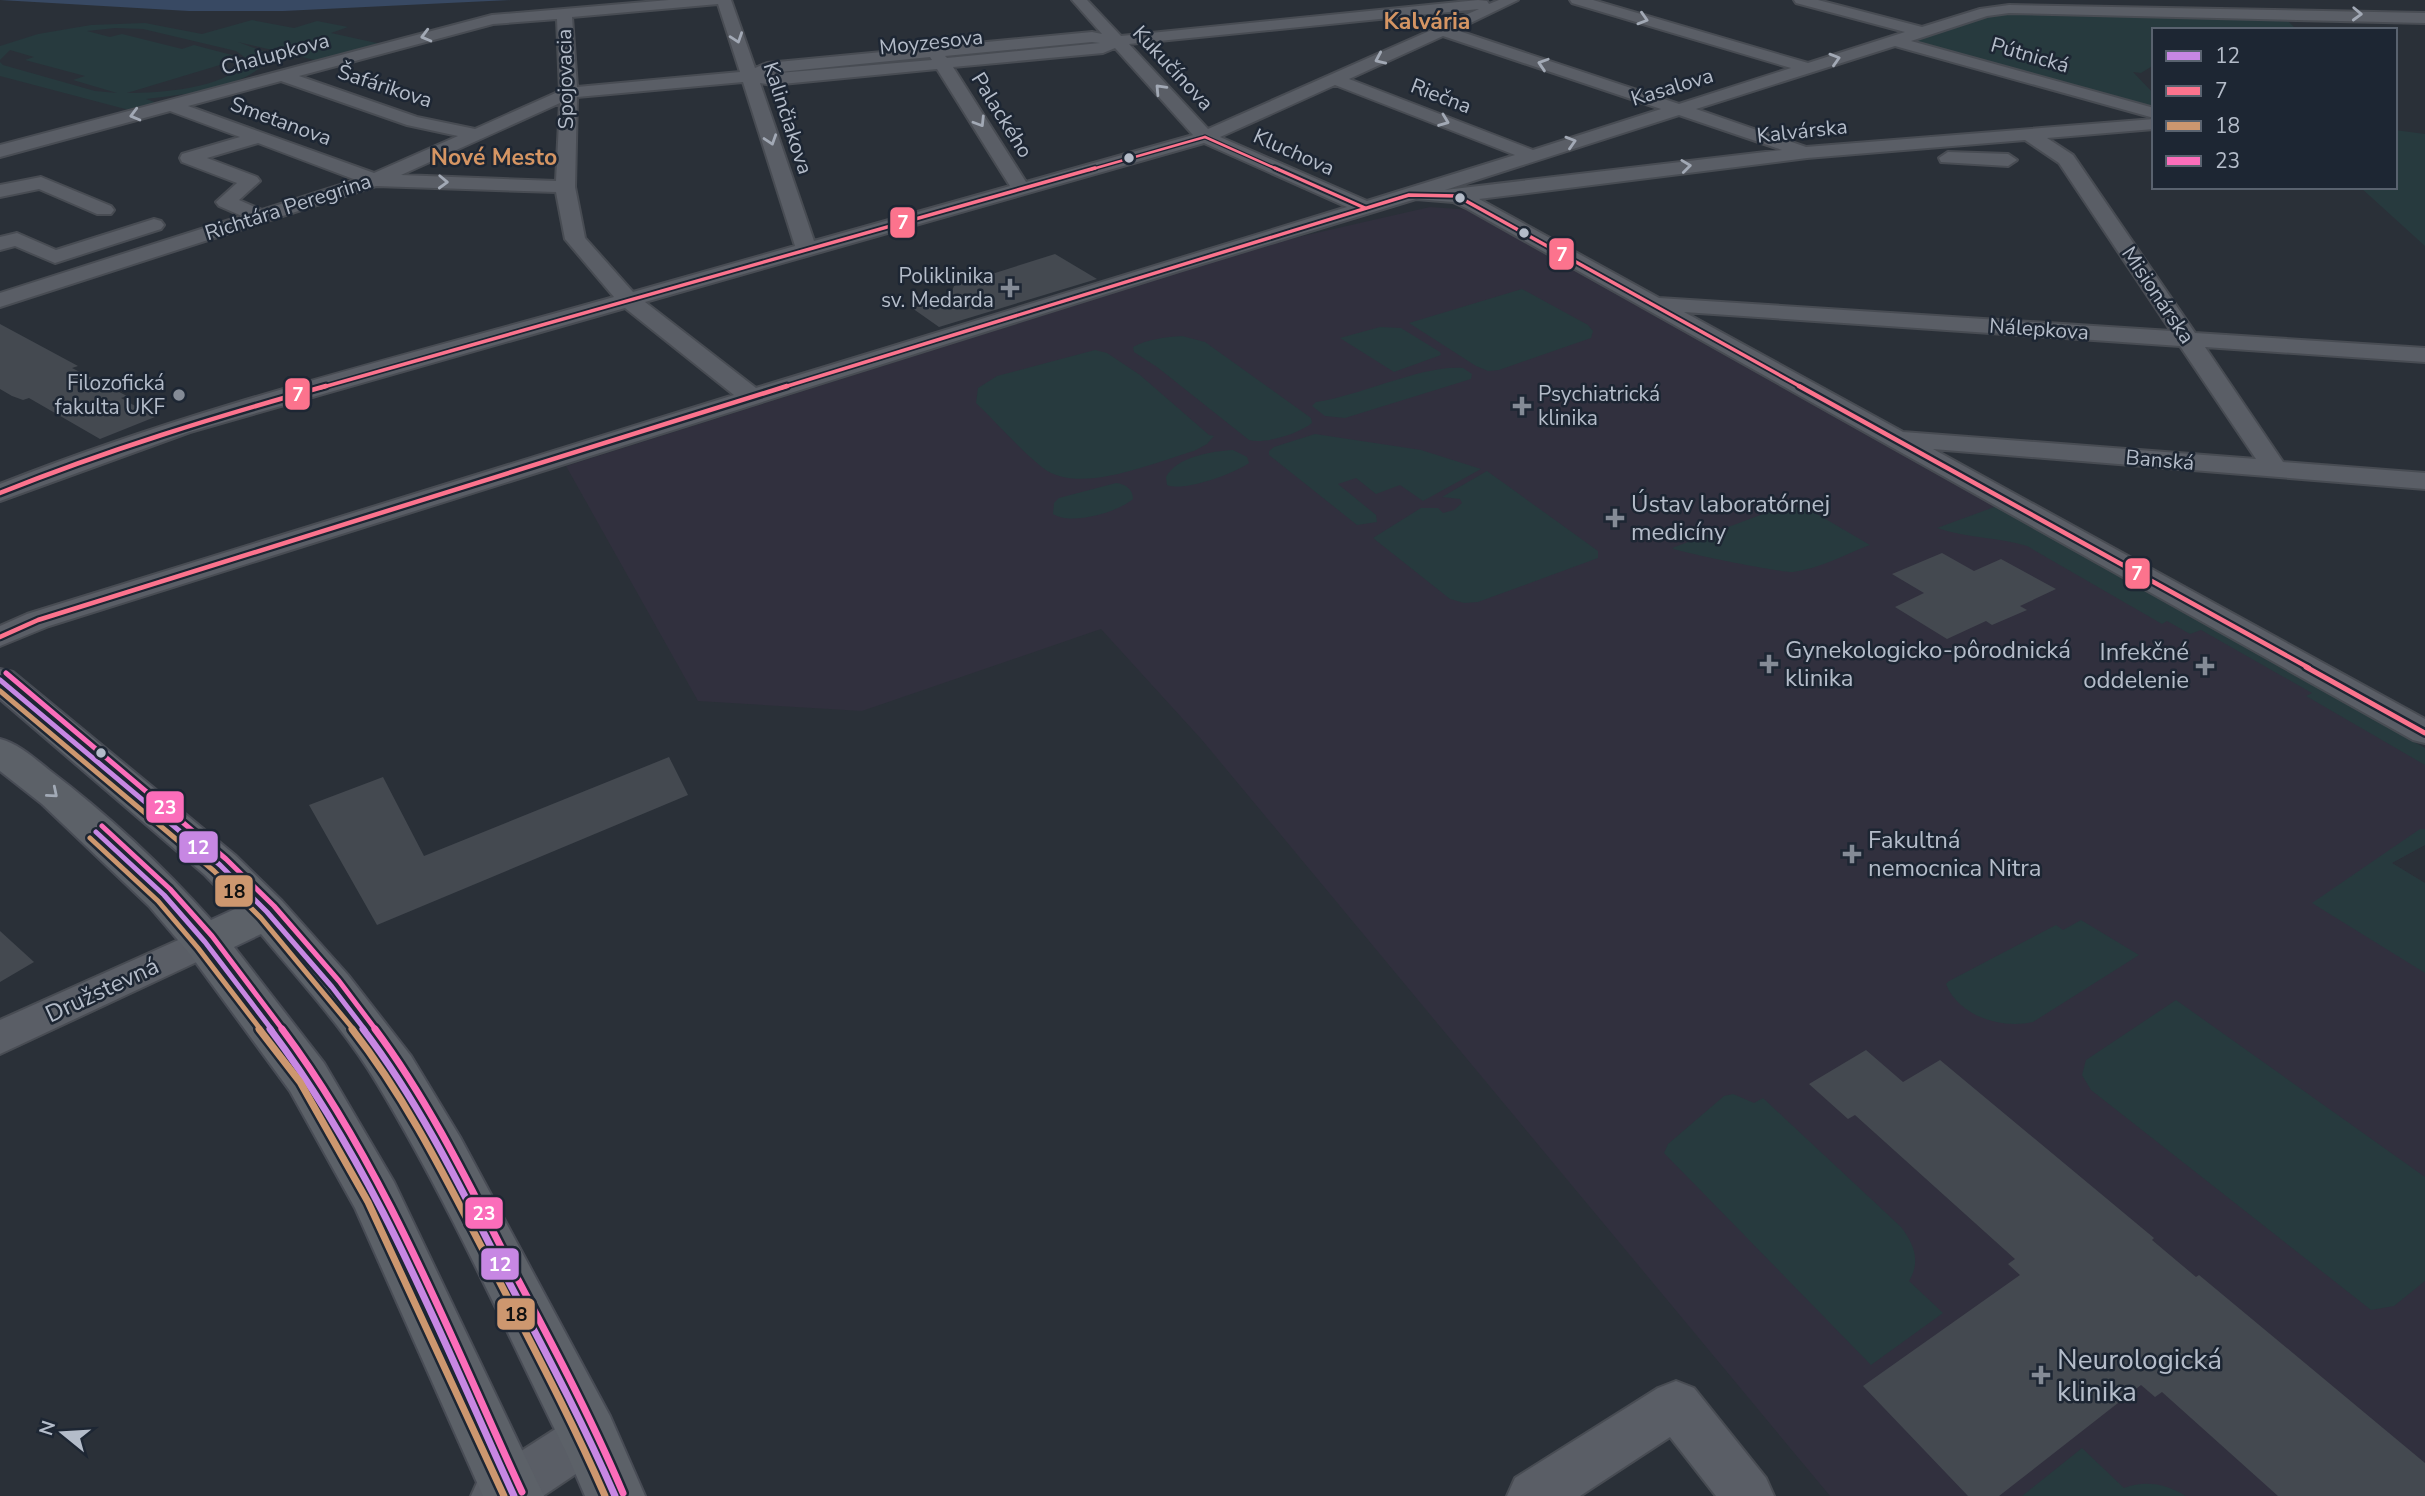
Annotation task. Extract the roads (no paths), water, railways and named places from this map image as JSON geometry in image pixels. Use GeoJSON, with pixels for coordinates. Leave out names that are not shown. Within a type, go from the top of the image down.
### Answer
{"type":"FeatureCollection","features":[{"type":"Feature","properties":{"kind":"main road"},"geometry":{"type":"LineString","coordinates":[[0,680],[220,865],[267,912],[332,987],[394,1069],[442,1152],[589,1436],[615,1496]]}},
{"type":"Feature","properties":{"kind":"main road"},"geometry":{"type":"LineString","coordinates":[[0,751],[56,795],[164,895],[205,942],[307,1077],[376,1198],[507,1493]]}},
{"type":"Feature","properties":{"kind":"main road"},"geometry":{"type":"LineString","coordinates":[[205,942],[267,912]]}},
{"type":"Feature","properties":{"kind":"street"},"geometry":{"type":"LineString","coordinates":[[564,14],[722,0]]}},
{"type":"Feature","properties":{"kind":"street","name":"Kalinčiakova"},"geometry":{"type":"LineString","coordinates":[[722,0],[807,250]]}},
{"type":"Feature","properties":{"kind":"street","name":"Kukučínova"},"geometry":{"type":"LineString","coordinates":[[1079,0],[1205,137]]}},
{"type":"Feature","properties":{"kind":"street"},"geometry":{"type":"LineString","coordinates":[[1353,0],[1414,44]]}},
{"type":"Feature","properties":{"kind":"street"},"geometry":{"type":"LineString","coordinates":[[1577,0],[1807,68]]}},
{"type":"Feature","properties":{"kind":"street"},"geometry":{"type":"LineString","coordinates":[[1801,0],[1922,32]]}},
{"type":"Feature","properties":{"kind":"street"},"geometry":{"type":"LineString","coordinates":[[0,494],[70,465],[181,427],[1205,137],[1510,1]]}},
{"type":"Feature","properties":{"kind":"street","name":"Moyzesova"},"geometry":{"type":"LineString","coordinates":[[569,93],[750,76],[772,80],[939,58],[1103,48],[1116,41],[1510,1]]}},
{"type":"Feature","properties":{"kind":"street","name":"Kasalova"},"geometry":{"type":"LineString","coordinates":[[0,637],[38,620],[1171,266],[1409,195],[2000,6],[2291,6],[2425,18]]}},
{"type":"Feature","properties":{"kind":"street","name":"Chalupkova"},"geometry":{"type":"LineString","coordinates":[[0,151],[492,20],[564,14]]}},
{"type":"Feature","properties":{"kind":"street","name":"Spojovacia"},"geometry":{"type":"LineString","coordinates":[[564,14],[569,93],[565,187],[575,239],[628,300],[754,398]]}},
{"type":"Feature","properties":{"kind":"street"},"geometry":{"type":"LineString","coordinates":[[1443,31],[1807,152]]}},
{"type":"Feature","properties":{"kind":"street","name":"Pútnická"},"geometry":{"type":"LineString","coordinates":[[1895,41],[2152,112]]}},
{"type":"Feature","properties":{"kind":"street","name":"Palackého"},"geometry":{"type":"LineString","coordinates":[[939,58],[1022,190]]}},
{"type":"Feature","properties":{"kind":"street","name":"Šafárikova"},"geometry":{"type":"LineString","coordinates":[[282,76],[413,121],[475,134]]}},
{"type":"Feature","properties":{"kind":"street","name":"Riečna"},"geometry":{"type":"LineString","coordinates":[[1334,79],[1531,155]]}},
{"type":"Feature","properties":{"kind":"street","name":"Richtára Peregrina"},"geometry":{"type":"LineString","coordinates":[[0,302],[375,180],[569,93]]}},
{"type":"Feature","properties":{"kind":"street","name":"Smetanova"},"geometry":{"type":"LineString","coordinates":[[172,106],[375,180]]}},
{"type":"Feature","properties":{"kind":"street","name":"Kalvárska"},"geometry":{"type":"LineString","coordinates":[[1409,195],[1457,196],[1807,152],[2152,124]]}},
{"type":"Feature","properties":{"kind":"street","name":"Misionárska"},"geometry":{"type":"LineString","coordinates":[[2027,133],[2066,159],[2276,470]]}},
{"type":"Feature","properties":{"kind":"street"},"geometry":{"type":"LineString","coordinates":[[260,137],[189,159],[250,181],[226,202],[260,216]]}},
{"type":"Feature","properties":{"kind":"street","name":"Kluchova"},"geometry":{"type":"LineString","coordinates":[[1205,137],[1365,208]]}},
{"type":"Feature","properties":{"kind":"street"},"geometry":{"type":"LineString","coordinates":[[1885,146],[1930,166],[2008,160]]}},
{"type":"Feature","properties":{"kind":"street"},"geometry":{"type":"LineString","coordinates":[[375,180],[565,187]]}},
{"type":"Feature","properties":{"kind":"street"},"geometry":{"type":"LineString","coordinates":[[0,191],[41,183],[104,210]]}},
{"type":"Feature","properties":{"kind":"street"},"geometry":{"type":"LineString","coordinates":[[1457,196],[2425,733]]}},
{"type":"Feature","properties":{"kind":"street"},"geometry":{"type":"LineString","coordinates":[[0,244],[17,239],[55,257],[145,221],[191,240]]}},
{"type":"Feature","properties":{"kind":"street","name":"Nálepkova"},"geometry":{"type":"LineString","coordinates":[[1653,303],[2425,355]]}},
{"type":"Feature","properties":{"kind":"street","name":"Banská"},"geometry":{"type":"LineString","coordinates":[[1895,438],[2425,481]]}},
{"type":"Feature","properties":{"kind":"street","name":"Družstevná"},"geometry":{"type":"LineString","coordinates":[[0,1038],[205,942]]}},
{"type":"Feature","properties":{"kind":"street"},"geometry":{"type":"LineString","coordinates":[[1533,1496],[1676,1405],[1748,1496]]}},
{"type":"Feature","properties":{"kind":"street"},"geometry":{"type":"LineString","coordinates":[[507,1493],[589,1436]]}},
{"type":"Feature","properties":{"kind":"water"},"geometry":{"type":"Polygon","coordinates":[[[0,0],[511,0],[283,11],[189,11],[0,0]]]}},
{"type":"Feature","properties":{"kind":"place","name":"Poliklinika sv. Medarda"},"geometry":{"type":"Point","coordinates":[1010,288]}},
{"type":"Feature","properties":{"kind":"place","name":"Filozofická fakulta UKF"},"geometry":{"type":"Point","coordinates":[179,395]}},
{"type":"Feature","properties":{"kind":"place","name":"Psychiatrická klinika"},"geometry":{"type":"Point","coordinates":[1522,406]}},
{"type":"Feature","properties":{"kind":"place","name":"Ústav laboratórnej medicíny"},"geometry":{"type":"Point","coordinates":[1615,518]}},
{"type":"Feature","properties":{"kind":"place","name":"Gynekologicko-pôrodnická klinika"},"geometry":{"type":"Point","coordinates":[1769,664]}},
{"type":"Feature","properties":{"kind":"place","name":"Infekčné oddelenie"},"geometry":{"type":"Point","coordinates":[2205,666]}},
{"type":"Feature","properties":{"kind":"place","name":"Fakultná nemocnica Nitra"},"geometry":{"type":"Point","coordinates":[1852,854]}},
{"type":"Feature","properties":{"kind":"place","name":"Neurologická klinika"},"geometry":{"type":"Point","coordinates":[2041,1375]}},
{"type":"Feature","properties":{"kind":"district","name":"Kalvária"},"geometry":{"type":"Point","coordinates":[1427,21]}},
{"type":"Feature","properties":{"kind":"district","name":"Nové Mesto"},"geometry":{"type":"Point","coordinates":[494,157]}}]}
